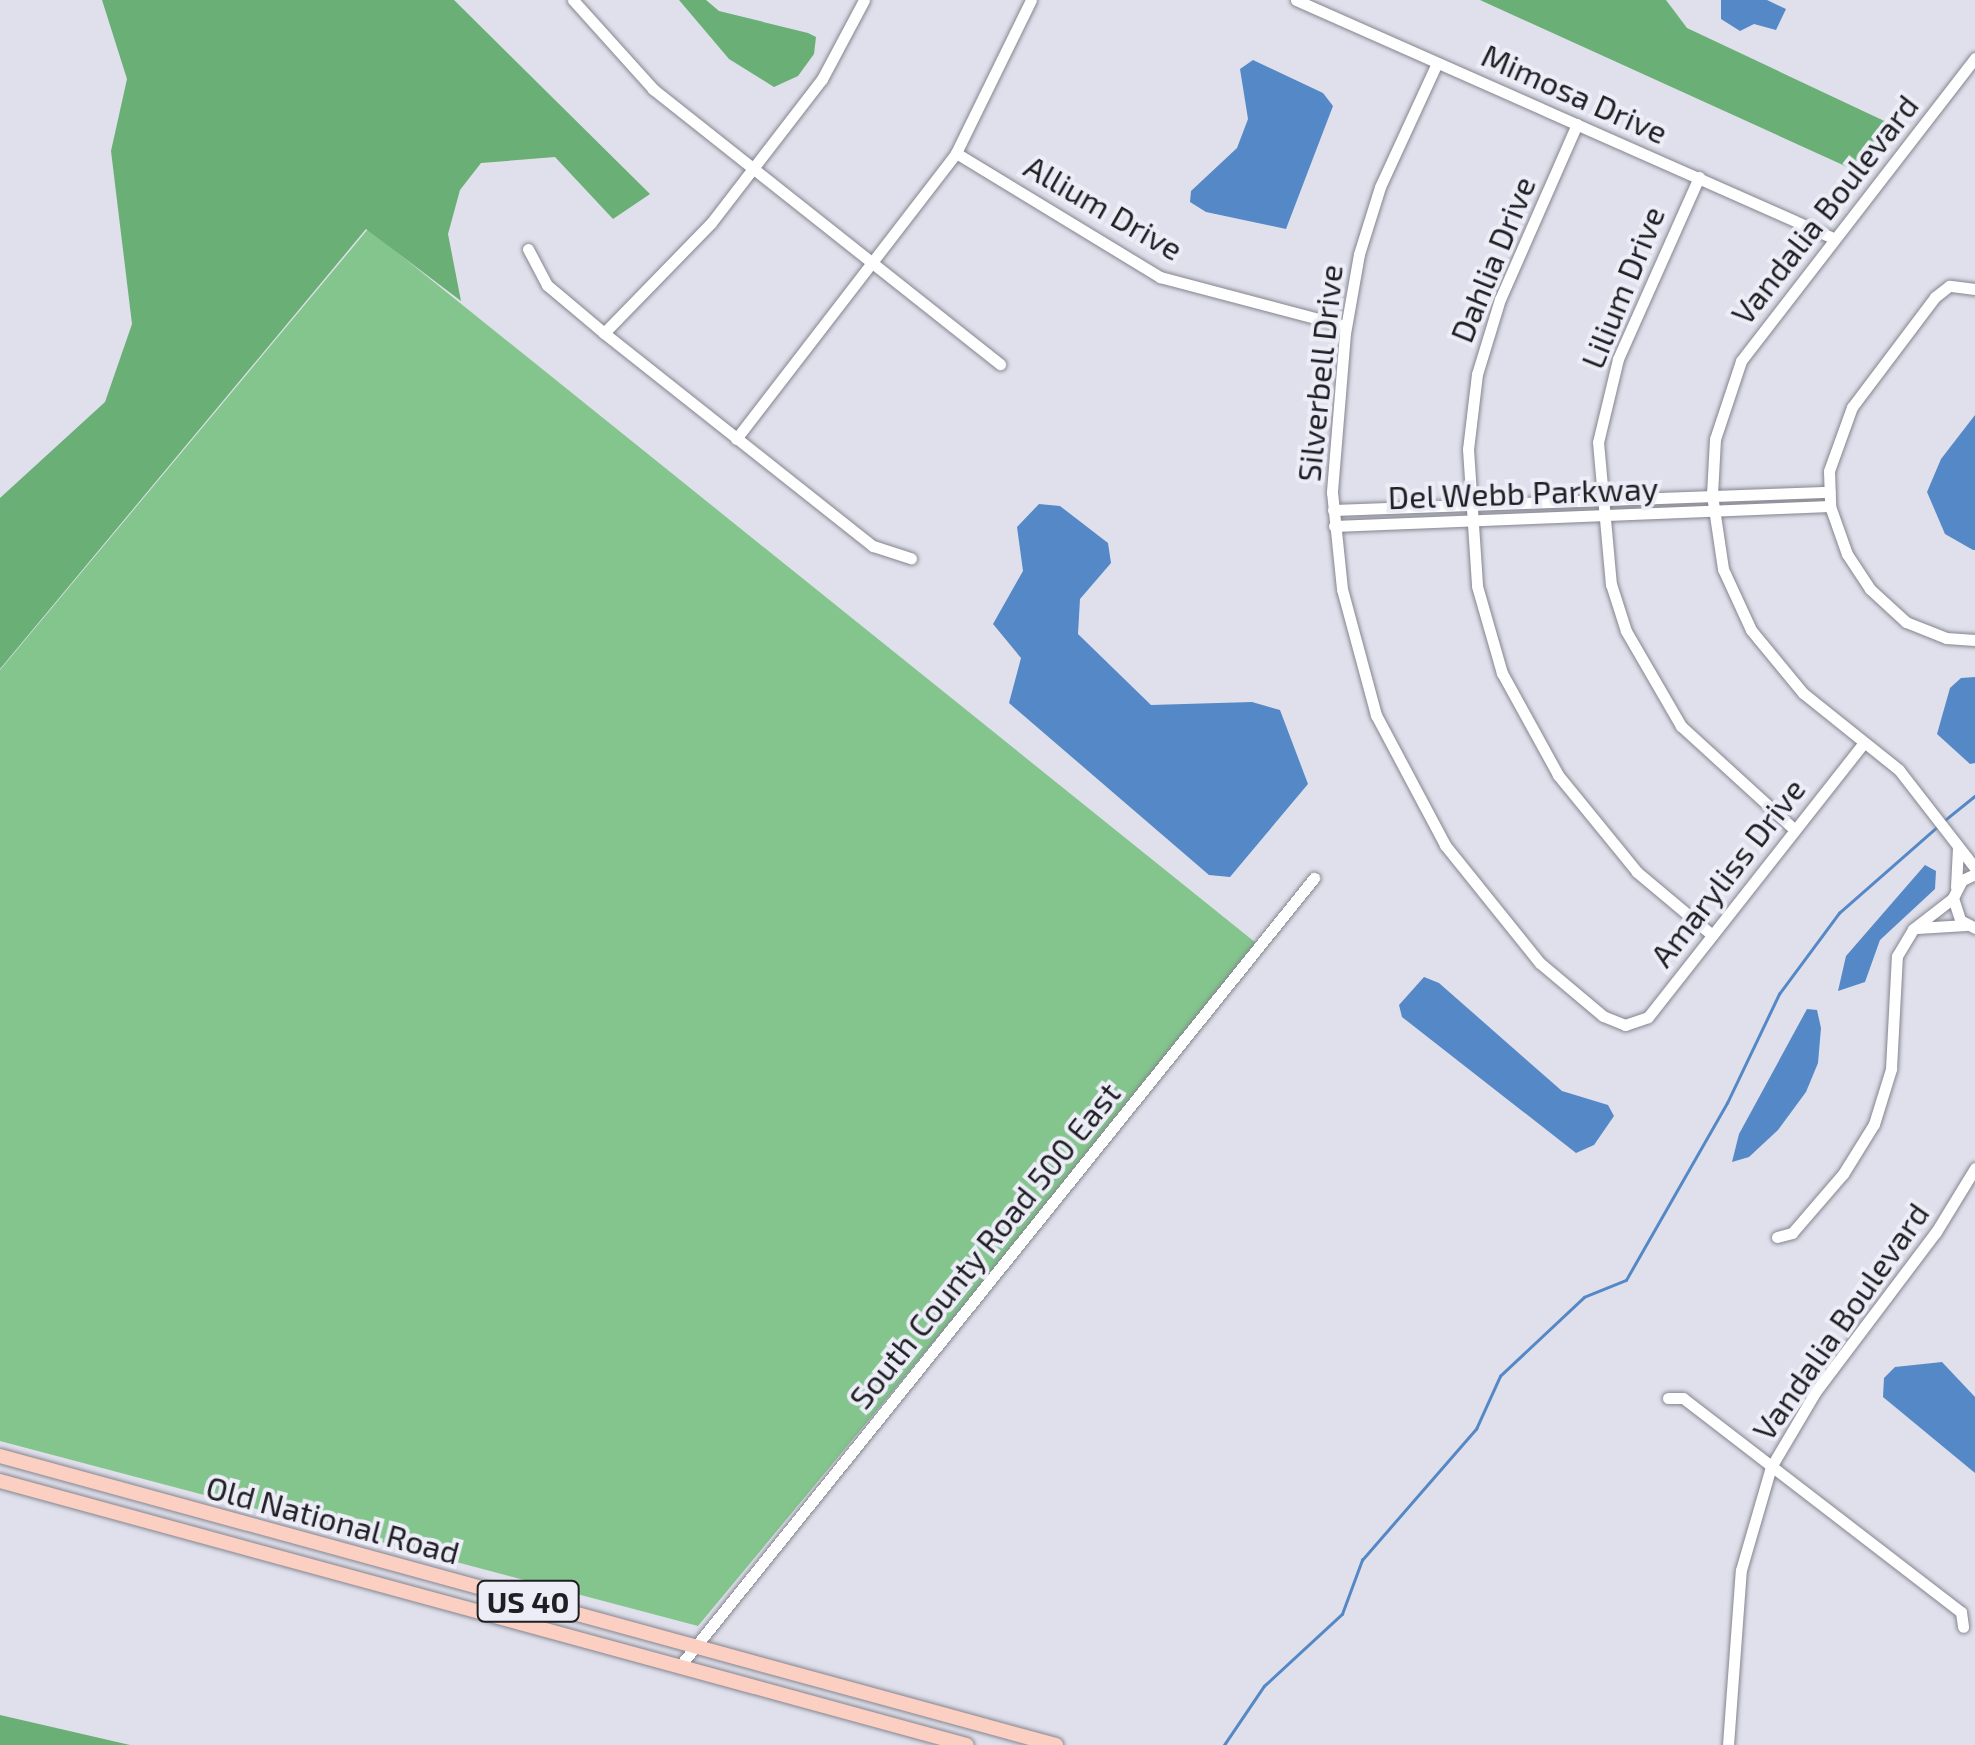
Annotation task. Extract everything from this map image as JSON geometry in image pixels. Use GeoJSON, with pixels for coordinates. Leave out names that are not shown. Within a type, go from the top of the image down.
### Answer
{"type":"FeatureCollection","features":[{"type":"Feature","properties":{"kind":"main road","name":"Old National Road"},"geometry":{"type":"LineString","coordinates":[[0,1456],[1056,1745]]}},
{"type":"Feature","properties":{"kind":"main road","name":"Old National Road"},"geometry":{"type":"LineString","coordinates":[[0,1480],[966,1745]]}},
{"type":"Feature","properties":{"kind":"street"},"geometry":{"type":"LineString","coordinates":[[573,0],[636,73],[752,170],[1000,364]]}},
{"type":"Feature","properties":{"kind":"street"},"geometry":{"type":"LineString","coordinates":[[604,333],[711,224],[822,79],[864,0]]}},
{"type":"Feature","properties":{"kind":"street"},"geometry":{"type":"LineString","coordinates":[[736,439],[956,153],[1032,0]]}},
{"type":"Feature","properties":{"kind":"street","name":"Mimosa Drive"},"geometry":{"type":"LineString","coordinates":[[1296,0],[1831,237]]}},
{"type":"Feature","properties":{"kind":"street","name":"Vandalia Boulevard"},"geometry":{"type":"LineString","coordinates":[[1975,58],[1831,237],[1741,361],[1714,439],[1712,495],[1723,569],[1751,630],[1803,693],[1899,770],[1975,871]]}},
{"type":"Feature","properties":{"kind":"street","name":"Silverbell Drive"},"geometry":{"type":"LineString","coordinates":[[1437,63],[1376,200],[1346,326],[1333,510],[1342,589],[1376,715],[1446,845],[1540,963],[1602,1016],[1625,1024]]}},
{"type":"Feature","properties":{"kind":"street","name":"Dahlia Drive"},"geometry":{"type":"LineString","coordinates":[[1577,124],[1487,336],[1471,412],[1470,521],[1477,586],[1502,673],[1558,775],[1636,872],[1712,935]]}},
{"type":"Feature","properties":{"kind":"street","name":"Allium Drive"},"geometry":{"type":"LineString","coordinates":[[956,153],[1160,277],[1346,326]]}},
{"type":"Feature","properties":{"kind":"street","name":"Lilium Drive"},"geometry":{"type":"LineString","coordinates":[[1699,177],[1618,359],[1598,442],[1610,584],[1649,677],[1708,754],[1795,830]]}},
{"type":"Feature","properties":{"kind":"street"},"geometry":{"type":"LineString","coordinates":[[528,249],[547,284],[604,333],[872,546],[911,558]]}},
{"type":"Feature","properties":{"kind":"street"},"geometry":{"type":"LineString","coordinates":[[1975,289],[1943,289],[1882,364],[1838,434],[1830,499],[1847,554],[1870,588],[1906,622],[1946,638],[1975,640]]}},
{"type":"Feature","properties":{"kind":"street","name":"Del Webb Parkway"},"geometry":{"type":"LineString","coordinates":[[1333,510],[1602,497],[1830,499]]}},
{"type":"Feature","properties":{"kind":"street","name":"Del Webb Parkway"},"geometry":{"type":"LineString","coordinates":[[1334,526],[1714,514],[1830,499]]}},
{"type":"Feature","properties":{"kind":"street","name":"Amaryliss Drive"},"geometry":{"type":"LineString","coordinates":[[1625,1024],[1648,1016],[1864,743]]}},
{"type":"Feature","properties":{"kind":"street"},"geometry":{"type":"LineString","coordinates":[[1912,929],[1971,926],[1954,893],[1958,847]]}},
{"type":"Feature","properties":{"kind":"street"},"geometry":{"type":"LineString","coordinates":[[1776,1237],[1792,1233],[1874,1124],[1895,1038],[1894,966],[1912,929],[1975,871]]}},
{"type":"Feature","properties":{"kind":"street","name":"South County Road 500 East"},"geometry":{"type":"LineString","coordinates":[[679,1668],[1314,878]]}},
{"type":"Feature","properties":{"kind":"street","name":"Vandalia Boulevard"},"geometry":{"type":"LineString","coordinates":[[1728,1745],[1741,1570],[1771,1467],[1816,1391],[1975,1168]]}},
{"type":"Feature","properties":{"kind":"street"},"geometry":{"type":"LineString","coordinates":[[1668,1398],[1683,1398],[1961,1612],[1963,1626]]}},
{"type":"Feature","properties":{"kind":"green space"},"geometry":{"type":"Polygon","coordinates":[[[102,0],[454,0],[650,194],[613,219],[555,157],[481,163],[460,190],[448,234],[461,301],[366,229],[0,669],[0,498],[105,402],[132,324],[111,151],[127,79],[102,0]]]}},
{"type":"Feature","properties":{"kind":"green space"},"geometry":{"type":"Polygon","coordinates":[[[679,0],[706,0],[719,11],[808,33],[816,37],[814,54],[798,76],[774,87],[729,59],[679,0]]]}},
{"type":"Feature","properties":{"kind":"green space"},"geometry":{"type":"Polygon","coordinates":[[[1480,0],[1666,0],[1687,28],[1895,126],[1854,170],[1480,0]]]}},
{"type":"Feature","properties":{"kind":"green space"},"geometry":{"type":"Polygon","coordinates":[[[368,229],[1261,947],[698,1626],[0,1441],[0,670],[368,229]]]}},
{"type":"Feature","properties":{"kind":"green space"},"geometry":{"type":"Polygon","coordinates":[[[0,1715],[130,1745],[0,1745],[0,1715]]]}},
{"type":"Feature","properties":{"kind":"water"},"geometry":{"type":"Polygon","coordinates":[[[1721,0],[1767,0],[1786,9],[1776,30],[1754,24],[1740,31],[1721,19],[1721,0]]]}},
{"type":"Feature","properties":{"kind":"water"},"geometry":{"type":"Polygon","coordinates":[[[1253,60],[1323,93],[1333,106],[1286,229],[1206,212],[1190,202],[1191,191],[1237,148],[1248,119],[1240,69],[1253,60]]]}},
{"type":"Feature","properties":{"kind":"water"},"geometry":{"type":"Polygon","coordinates":[[[1975,415],[1973,550],[1945,534],[1927,492],[1941,459],[1975,415]]]}},
{"type":"Feature","properties":{"kind":"water"},"geometry":{"type":"Polygon","coordinates":[[[1039,504],[1060,506],[1108,543],[1111,563],[1080,599],[1078,634],[1151,705],[1252,702],[1280,710],[1308,784],[1230,877],[1209,875],[1009,703],[1021,658],[993,624],[1023,571],[1017,527],[1039,504]]]}},
{"type":"Feature","properties":{"kind":"water"},"geometry":{"type":"Polygon","coordinates":[[[1975,677],[1975,763],[1970,764],[1937,734],[1950,688],[1961,678],[1975,677]]]}},
{"type":"Feature","properties":{"kind":"water"},"geometry":{"type":"Polygon","coordinates":[[[1925,865],[1936,871],[1935,889],[1880,940],[1865,982],[1838,991],[1846,956],[1925,865]]]}},
{"type":"Feature","properties":{"kind":"water"},"geometry":{"type":"Polygon","coordinates":[[[1424,977],[1439,983],[1562,1091],[1608,1105],[1614,1116],[1594,1145],[1576,1153],[1402,1017],[1399,1005],[1424,977]]]}},
{"type":"Feature","properties":{"kind":"water"},"geometry":{"type":"Polygon","coordinates":[[[1807,1009],[1817,1010],[1821,1028],[1818,1063],[1806,1092],[1778,1130],[1749,1157],[1732,1162],[1739,1134],[1807,1009]]]}},
{"type":"Feature","properties":{"kind":"water"},"geometry":{"type":"Polygon","coordinates":[[[1942,1362],[1975,1397],[1975,1473],[1883,1397],[1884,1378],[1895,1367],[1942,1362]]]}},
{"type":"Feature","properties":{"kind":"waterway"},"geometry":{"type":"LineString","coordinates":[[1945,820],[1975,796]]}},
{"type":"Feature","properties":{"kind":"waterway"},"geometry":{"type":"LineString","coordinates":[[1224,1745],[1264,1686],[1342,1614],[1362,1560],[1476,1429],[1500,1376],[1584,1297],[1626,1280],[1727,1103],[1779,994],[1839,913],[1939,825]]}}]}
